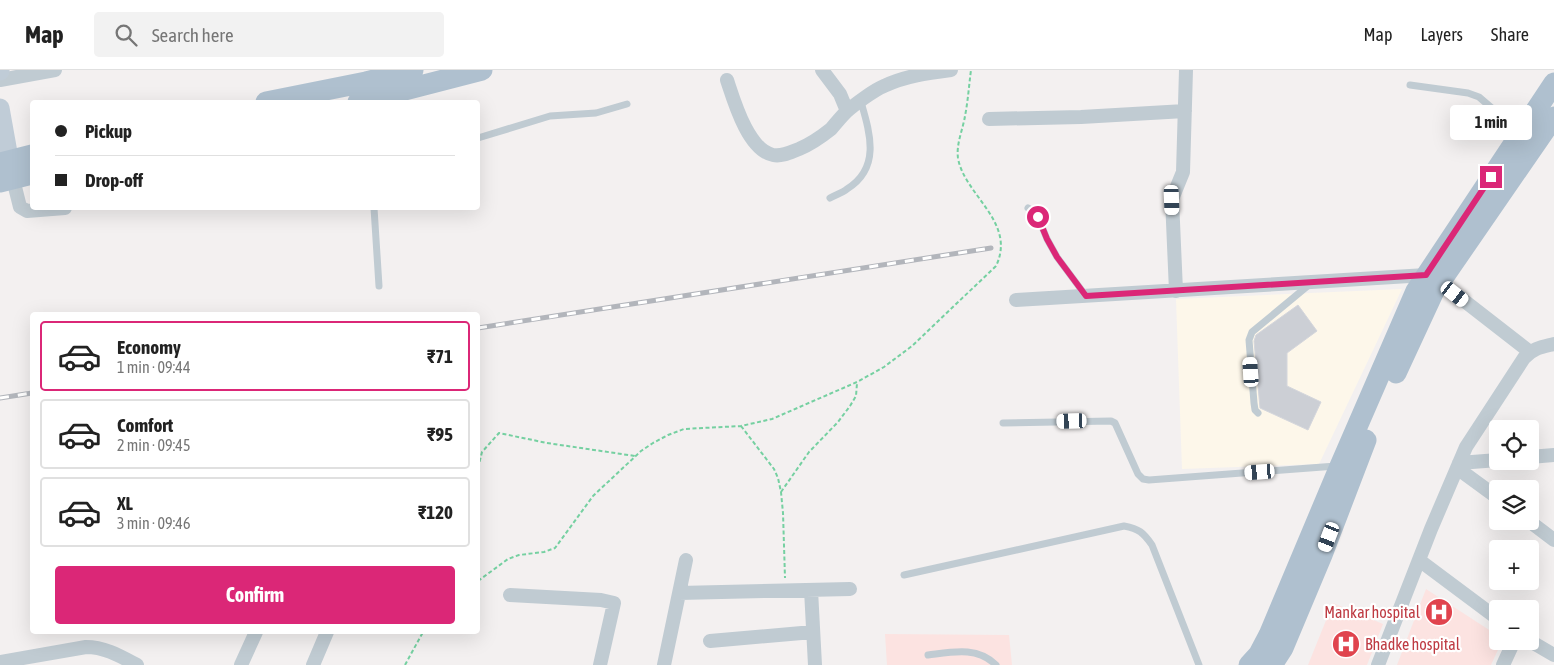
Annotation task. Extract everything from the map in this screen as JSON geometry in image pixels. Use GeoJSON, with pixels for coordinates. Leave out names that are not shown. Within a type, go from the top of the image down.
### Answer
{"type":"FeatureCollection","features":[{"type":"Feature","properties":{"kind":"main road"},"geometry":{"type":"LineString","coordinates":[[365,97],[413,70]]}},
{"type":"Feature","properties":{"kind":"main road"},"geometry":{"type":"LineString","coordinates":[[306,100],[365,97],[482,70]]}},
{"type":"Feature","properties":{"kind":"main road"},"geometry":{"type":"LineString","coordinates":[[1433,278],[1524,128],[1554,83]]}},
{"type":"Feature","properties":{"kind":"main road"},"geometry":{"type":"LineString","coordinates":[[0,108],[11,172],[30,157]]}},
{"type":"Feature","properties":{"kind":"main road"},"geometry":{"type":"LineString","coordinates":[[1524,128],[1552,123]]}},
{"type":"Feature","properties":{"kind":"main road"},"geometry":{"type":"LineString","coordinates":[[1249,665],[1259,654],[1269,635],[1348,466],[1416,291],[1433,278],[1552,123]]}},
{"type":"Feature","properties":{"kind":"main road"},"geometry":{"type":"LineString","coordinates":[[1272,665],[1283,648],[1322,555],[1348,466]]}},
{"type":"Feature","properties":{"kind":"street"},"geometry":{"type":"LineString","coordinates":[[0,80],[55,70]]}},
{"type":"Feature","properties":{"kind":"street"},"geometry":{"type":"LineString","coordinates":[[822,70],[840,94],[848,111]]}},
{"type":"Feature","properties":{"kind":"street"},"geometry":{"type":"LineString","coordinates":[[727,80],[738,114],[746,129],[757,144],[766,152],[773,155],[782,155],[812,143],[831,129],[848,111],[883,86],[910,73],[919,74],[951,70]]}},
{"type":"Feature","properties":{"kind":"street"},"geometry":{"type":"LineString","coordinates":[[1176,291],[1172,200],[1183,172],[1186,70]]}},
{"type":"Feature","properties":{"kind":"street"},"geometry":{"type":"LineString","coordinates":[[989,119],[1081,117],[1185,111]]}},
{"type":"Feature","properties":{"kind":"street"},"geometry":{"type":"LineString","coordinates":[[11,172],[20,207],[27,211],[40,210]]}},
{"type":"Feature","properties":{"kind":"street"},"geometry":{"type":"LineString","coordinates":[[1016,300],[1312,282],[1433,278],[1530,352]]}},
{"type":"Feature","properties":{"kind":"street"},"geometry":{"type":"LineString","coordinates":[[1378,665],[1466,447],[1524,358],[1536,348],[1554,344]]}},
{"type":"Feature","properties":{"kind":"street"},"geometry":{"type":"LineString","coordinates":[[1539,457],[1554,456]]}},
{"type":"Feature","properties":{"kind":"street"},"geometry":{"type":"LineString","coordinates":[[1458,465],[1489,461]]}},
{"type":"Feature","properties":{"kind":"street"},"geometry":{"type":"LineString","coordinates":[[1458,465],[1489,491]]}},
{"type":"Feature","properties":{"kind":"street"},"geometry":{"type":"LineString","coordinates":[[1539,529],[1554,540]]}},
{"type":"Feature","properties":{"kind":"street"},"geometry":{"type":"LineString","coordinates":[[664,665],[686,560]]}},
{"type":"Feature","properties":{"kind":"street"},"geometry":{"type":"LineString","coordinates":[[1419,560],[1489,612]]}},
{"type":"Feature","properties":{"kind":"street"},"geometry":{"type":"LineString","coordinates":[[679,593],[850,589]]}},
{"type":"Feature","properties":{"kind":"street"},"geometry":{"type":"LineString","coordinates":[[811,590],[815,665]]}},
{"type":"Feature","properties":{"kind":"street"},"geometry":{"type":"LineString","coordinates":[[510,595],[601,600],[614,603],[600,665]]}},
{"type":"Feature","properties":{"kind":"street"},"geometry":{"type":"LineString","coordinates":[[710,641],[813,632]]}},
{"type":"Feature","properties":{"kind":"street"},"geometry":{"type":"LineString","coordinates":[[241,665],[255,634]]}},
{"type":"Feature","properties":{"kind":"street"},"geometry":{"type":"LineString","coordinates":[[313,665],[326,634]]}},
{"type":"Feature","properties":{"kind":"street"},"geometry":{"type":"LineString","coordinates":[[1539,646],[1554,655]]}},
{"type":"Feature","properties":{"kind":"street"},"geometry":{"type":"LineString","coordinates":[[0,662],[86,647],[106,649],[137,665]]}},
{"type":"Feature","properties":{"kind":"street"},"geometry":{"type":"LineString","coordinates":[[1503,665],[1510,650]]}},
{"type":"Feature","properties":{"kind":"lane"},"geometry":{"type":"LineString","coordinates":[[1410,85],[1468,93],[1479,97],[1501,116],[1524,128]]}},
{"type":"Feature","properties":{"kind":"lane"},"geometry":{"type":"LineString","coordinates":[[830,198],[848,189],[860,179],[868,164],[871,148],[870,133],[861,102]]}},
{"type":"Feature","properties":{"kind":"lane"},"geometry":{"type":"LineString","coordinates":[[480,137],[550,116],[596,113],[627,104]]}},
{"type":"Feature","properties":{"kind":"lane"},"geometry":{"type":"LineString","coordinates":[[1028,208],[1038,217],[1057,257],[1086,296]]}},
{"type":"Feature","properties":{"kind":"lane"},"geometry":{"type":"LineString","coordinates":[[374,210],[379,286]]}},
{"type":"Feature","properties":{"kind":"lane"},"geometry":{"type":"LineString","coordinates":[[1258,413],[1255,410],[1254,403],[1250,336],[1252,332],[1312,282]]}},
{"type":"Feature","properties":{"kind":"lane"},"geometry":{"type":"LineString","coordinates":[[1003,423],[1111,420],[1115,423],[1138,474],[1143,479],[1149,480],[1348,466]]}},
{"type":"Feature","properties":{"kind":"lane"},"geometry":{"type":"LineString","coordinates":[[904,575],[1124,526],[1135,528],[1144,534],[1152,545],[1199,665]]}},
{"type":"Feature","properties":{"kind":"lane"},"geometry":{"type":"LineString","coordinates":[[928,655],[962,651],[977,652],[996,665]]}},
{"type":"Feature","properties":{"kind":"path"},"geometry":{"type":"LineString","coordinates":[[480,580],[508,559],[555,548],[593,496],[635,456],[653,442],[684,429],[741,426],[772,419],[857,382],[884,367],[912,346],[996,266],[1001,250],[996,224],[965,176],[958,156],[971,70]]}},
{"type":"Feature","properties":{"kind":"path"},"geometry":{"type":"LineString","coordinates":[[781,492],[809,452],[838,422],[850,406],[856,396],[857,382]]}},
{"type":"Feature","properties":{"kind":"path"},"geometry":{"type":"LineString","coordinates":[[741,426],[774,469],[778,478],[781,492],[785,590]]}},
{"type":"Feature","properties":{"kind":"path"},"geometry":{"type":"LineString","coordinates":[[480,460],[482,452],[499,433],[547,444],[635,456]]}},
{"type":"Feature","properties":{"kind":"path"},"geometry":{"type":"LineString","coordinates":[[405,665],[422,634]]}},
{"type":"Feature","properties":{"kind":"shaded area"},"geometry":{"type":"Polygon","coordinates":[[[1402,289],[1319,464],[1182,469],[1176,299],[1402,289]]]}},
{"type":"Feature","properties":{"kind":"shaded area","name":"Mankar hospital"},"geometry":{"type":"Polygon","coordinates":[[[1426,589],[1489,630],[1489,650],[1498,650],[1491,665],[1397,665],[1426,589]]]}},
{"type":"Feature","properties":{"kind":"shaded area","name":"Bhadke hospital"},"geometry":{"type":"Polygon","coordinates":[[[1333,603],[1383,624],[1367,665],[1308,665],[1333,603]]]}},
{"type":"Feature","properties":{"kind":"shaded area"},"geometry":{"type":"Polygon","coordinates":[[[885,634],[1009,635],[1012,665],[887,665],[885,634]]]}},
{"type":"Feature","properties":{"kind":"building"},"geometry":{"type":"Polygon","coordinates":[[[1298,305],[1317,331],[1287,353],[1287,386],[1321,402],[1308,430],[1260,408],[1254,341],[1256,335],[1298,305]]]}},
{"type":"Feature","properties":{"kind":"railway"},"geometry":{"type":"LineString","coordinates":[[480,328],[991,248]]}},
{"type":"Feature","properties":{"kind":"railway"},"geometry":{"type":"LineString","coordinates":[[0,398],[30,393]]}},
{"type":"Feature","properties":{"kind":"place","name":"Mankar hospital"},"geometry":{"type":"Point","coordinates":[1439,612]}},
{"type":"Feature","properties":{"kind":"place","name":"Bhadke hospital"},"geometry":{"type":"Point","coordinates":[1346,644]}},
{"type":"Feature","properties":{"kind":"route"},"geometry":{"type":"LineString","coordinates":[[1038,217],[1057,257],[1086,296],[1426,275],[1491,177]]}}]}
